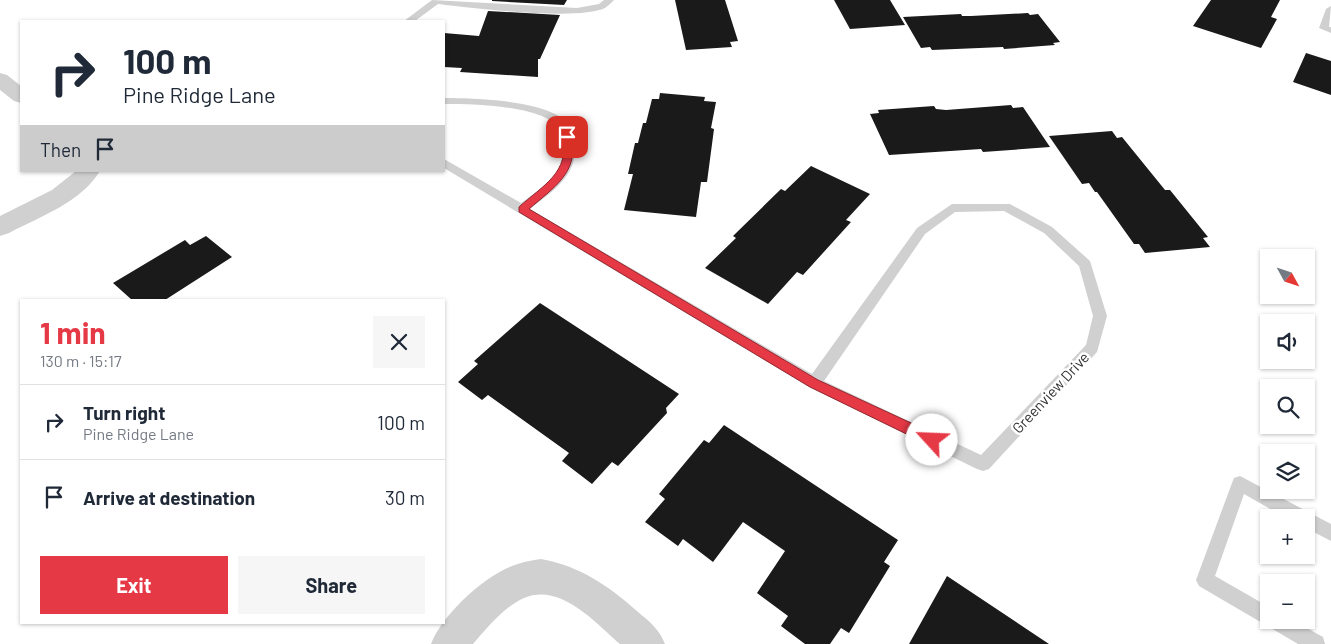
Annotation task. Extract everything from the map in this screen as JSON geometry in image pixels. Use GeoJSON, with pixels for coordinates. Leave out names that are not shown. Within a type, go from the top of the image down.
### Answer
{"type":"FeatureCollection","features":[{"type":"Feature","properties":{"kind":"street"},"geometry":{"type":"LineString","coordinates":[[0,80],[20,95]]}},
{"type":"Feature","properties":{"kind":"street"},"geometry":{"type":"LineString","coordinates":[[0,227],[62,194],[79,182],[88,172]]}},
{"type":"Feature","properties":{"kind":"street"},"geometry":{"type":"LineString","coordinates":[[449,644],[501,590],[519,581],[536,576],[555,577],[578,586],[647,644]]}},
{"type":"Feature","properties":{"kind":"lane"},"geometry":{"type":"LineString","coordinates":[[411,20],[438,1],[480,6],[577,10],[602,6],[609,0]]}},
{"type":"Feature","properties":{"kind":"lane"},"geometry":{"type":"LineString","coordinates":[[1331,9],[1324,28],[1331,30]]}},
{"type":"Feature","properties":{"kind":"lane"},"geometry":{"type":"LineString","coordinates":[[445,101],[460,100],[518,106],[547,113],[564,126],[569,148],[569,160],[559,177],[522,209]]}},
{"type":"Feature","properties":{"kind":"lane","name":"Greenview Drive"},"geometry":{"type":"LineString","coordinates":[[445,164],[814,383],[983,464],[1092,348],[1100,316],[1085,264],[1048,230],[1006,207],[952,208],[921,230],[814,383]]}},
{"type":"Feature","properties":{"kind":"lane"},"geometry":{"type":"LineString","coordinates":[[1260,612],[1206,580],[1240,483],[1287,509]]}},
{"type":"Feature","properties":{"kind":"lane"},"geometry":{"type":"LineString","coordinates":[[1315,524],[1331,533]]}},
{"type":"Feature","properties":{"kind":"lane"},"geometry":{"type":"LineString","coordinates":[[1290,629],[1316,644]]}},
{"type":"Feature","properties":{"kind":"building"},"geometry":{"type":"Polygon","coordinates":[[[492,0],[567,0],[564,5],[492,0]]]}},
{"type":"Feature","properties":{"kind":"building"},"geometry":{"type":"Polygon","coordinates":[[[675,0],[725,0],[738,41],[730,42],[732,47],[686,50],[675,0]]]}},
{"type":"Feature","properties":{"kind":"building"},"geometry":{"type":"Polygon","coordinates":[[[834,0],[890,0],[905,25],[850,29],[834,0]]]}},
{"type":"Feature","properties":{"kind":"building"},"geometry":{"type":"Polygon","coordinates":[[[1211,0],[1280,0],[1271,17],[1277,19],[1261,48],[1193,26],[1211,0]]]}},
{"type":"Feature","properties":{"kind":"building"},"geometry":{"type":"Polygon","coordinates":[[[488,11],[560,15],[540,59],[538,59],[538,77],[460,72],[462,68],[445,67],[445,33],[479,36],[488,11]]]}},
{"type":"Feature","properties":{"kind":"building"},"geometry":{"type":"Polygon","coordinates":[[[1028,13],[1030,15],[1038,14],[1060,42],[1053,43],[1055,45],[1004,49],[1003,47],[932,50],[930,47],[921,48],[903,17],[961,14],[962,16],[971,16],[1028,13]]]}},
{"type":"Feature","properties":{"kind":"building"},"geometry":{"type":"Polygon","coordinates":[[[1306,53],[1331,61],[1331,95],[1293,82],[1306,53]]]}},
{"type":"Feature","properties":{"kind":"building"},"geometry":{"type":"Polygon","coordinates":[[[660,93],[705,97],[704,101],[716,102],[711,128],[714,129],[707,182],[701,182],[696,217],[624,210],[633,174],[628,174],[635,143],[638,143],[643,123],[646,123],[652,99],[659,99],[660,93]]]}},
{"type":"Feature","properties":{"kind":"building"},"geometry":{"type":"Polygon","coordinates":[[[1011,105],[1013,108],[1023,107],[1050,147],[983,152],[981,149],[889,155],[870,114],[879,113],[878,110],[934,106],[936,109],[946,110],[1011,105]]]}},
{"type":"Feature","properties":{"kind":"building"},"geometry":{"type":"Polygon","coordinates":[[[1112,131],[1117,138],[1122,137],[1165,190],[1170,190],[1208,237],[1203,238],[1210,247],[1145,253],[1139,244],[1134,244],[1089,183],[1082,184],[1049,136],[1112,131]]]}},
{"type":"Feature","properties":{"kind":"building"},"geometry":{"type":"Polygon","coordinates":[[[811,166],[870,194],[846,220],[851,222],[803,275],[797,272],[768,304],[705,268],[736,238],[733,236],[781,189],[785,191],[811,166]]]}},
{"type":"Feature","properties":{"kind":"building"},"geometry":{"type":"Polygon","coordinates":[[[206,236],[232,257],[167,299],[131,299],[113,283],[185,240],[190,245],[206,236]]]}},
{"type":"Feature","properties":{"kind":"building"},"geometry":{"type":"Polygon","coordinates":[[[540,303],[679,394],[666,408],[667,413],[618,466],[612,462],[592,484],[562,461],[569,453],[488,395],[482,400],[458,382],[478,364],[474,361],[540,303]]]}},
{"type":"Feature","properties":{"kind":"building"},"geometry":{"type":"Polygon","coordinates":[[[724,425],[898,540],[884,562],[890,566],[849,633],[841,628],[830,644],[805,644],[781,626],[788,616],[757,593],[785,551],[743,522],[713,562],[683,539],[678,546],[645,522],[665,499],[659,494],[704,440],[709,443],[724,425]]]}},
{"type":"Feature","properties":{"kind":"building"},"geometry":{"type":"Polygon","coordinates":[[[947,576],[1049,644],[909,644],[947,576]]]}},
{"type":"Feature","properties":{"kind":"route"},"geometry":{"type":"LineString","coordinates":[[567,137],[569,160],[559,177],[522,209],[814,383],[932,440]]}}]}
